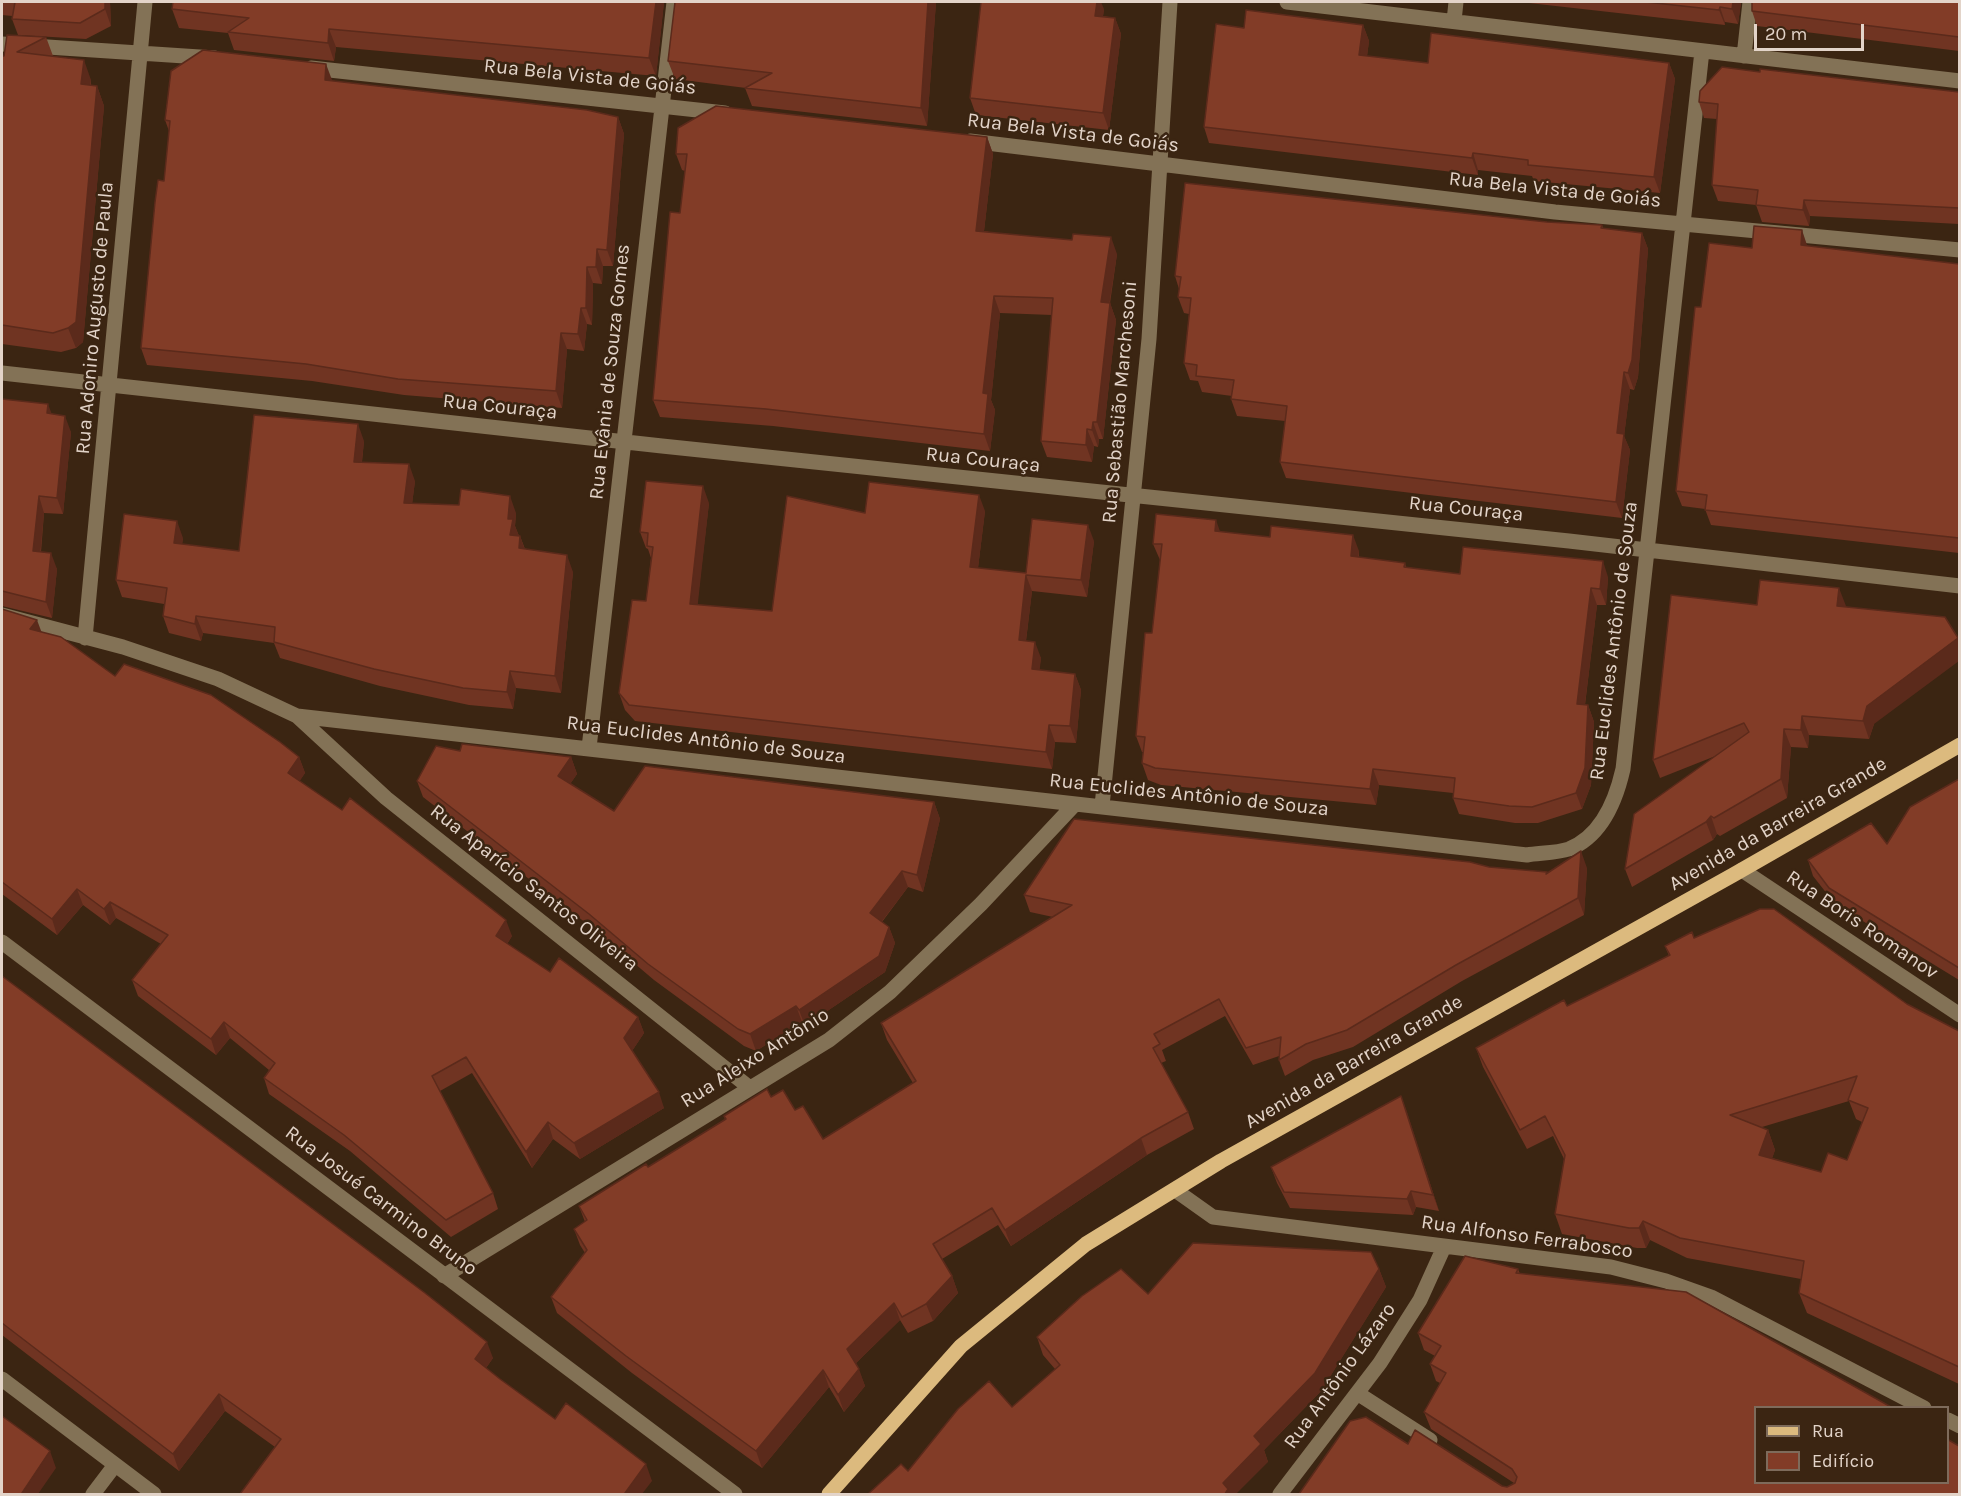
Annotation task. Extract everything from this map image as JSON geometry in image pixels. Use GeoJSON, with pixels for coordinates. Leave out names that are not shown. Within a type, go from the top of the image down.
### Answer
{"type":"FeatureCollection","features":[{"type":"Feature","properties":{"kind":"main road","name":"Avenida da Barreira Grande"},"geometry":{"type":"LineString","coordinates":[[829,1494],[961,1346],[1086,1244],[1475,1017],[1742,870],[1959,745]]}},
{"type":"Feature","properties":{"kind":"street","name":"Rua Adoniro Augusto de Paula"},"geometry":{"type":"LineString","coordinates":[[85,638],[145,2]]}},
{"type":"Feature","properties":{"kind":"street","name":"Rua Evânia de Souza Gomes"},"geometry":{"type":"LineString","coordinates":[[589,748],[674,2]]}},
{"type":"Feature","properties":{"kind":"street","name":"Rua Sebastião Marchesoni"},"geometry":{"type":"LineString","coordinates":[[1102,806],[1149,339],[1158,164],[1170,2]]}},
{"type":"Feature","properties":{"kind":"street"},"geometry":{"type":"LineString","coordinates":[[1287,2],[1959,81]]}},
{"type":"Feature","properties":{"kind":"street"},"geometry":{"type":"LineString","coordinates":[[1454,21],[1456,2]]}},
{"type":"Feature","properties":{"kind":"street"},"geometry":{"type":"LineString","coordinates":[[1744,56],[1750,2]]}},
{"type":"Feature","properties":{"kind":"street"},"geometry":{"type":"LineString","coordinates":[[2,44],[225,59]]}},
{"type":"Feature","properties":{"kind":"street","name":"Rua Euclides Antônio de Souza"},"geometry":{"type":"LineString","coordinates":[[2,615],[123,647],[218,679],[297,716],[1527,855],[1569,849],[1598,828],[1617,796],[1623,769],[1702,51]]}},
{"type":"Feature","properties":{"kind":"street","name":"Rua Bela Vista de Goiás"},"geometry":{"type":"LineString","coordinates":[[295,66],[745,116]]}},
{"type":"Feature","properties":{"kind":"street","name":"Rua Bela Vista de Goiás"},"geometry":{"type":"LineString","coordinates":[[958,140],[1329,187],[1959,250]]}},
{"type":"Feature","properties":{"kind":"street","name":"Rua Couraça"},"geometry":{"type":"LineString","coordinates":[[2,373],[623,442],[1647,550],[1959,586]]}},
{"type":"Feature","properties":{"kind":"street","name":"Rua Aparício Santos Oliveira"},"geometry":{"type":"LineString","coordinates":[[297,716],[386,798],[750,1088]]}},
{"type":"Feature","properties":{"kind":"street","name":"Rua Aleixo Antônio"},"geometry":{"type":"LineString","coordinates":[[444,1276],[812,1052],[890,992],[981,903],[1076,804]]}},
{"type":"Feature","properties":{"kind":"street","name":"Rua Boris Romanov"},"geometry":{"type":"LineString","coordinates":[[1742,870],[1959,1015]]}},
{"type":"Feature","properties":{"kind":"street","name":"Rua Josué Carmino Bruno"},"geometry":{"type":"LineString","coordinates":[[2,942],[735,1494]]}},
{"type":"Feature","properties":{"kind":"street","name":"Rua Alfonso Ferrabosco"},"geometry":{"type":"LineString","coordinates":[[1175,1190],[1213,1216],[1611,1267],[1666,1281],[1711,1297],[1922,1406]]}},
{"type":"Feature","properties":{"kind":"street","name":"Rua Antônio Lázaro"},"geometry":{"type":"LineString","coordinates":[[1280,1494],[1380,1363],[1420,1300],[1444,1247]]}},
{"type":"Feature","properties":{"kind":"street"},"geometry":{"type":"LineString","coordinates":[[2,1380],[154,1494]]}},
{"type":"Feature","properties":{"kind":"street"},"geometry":{"type":"LineString","coordinates":[[1357,1393],[1445,1450]]}},
{"type":"Feature","properties":{"kind":"street"},"geometry":{"type":"LineString","coordinates":[[93,1494],[115,1465]]}},
{"type":"Feature","properties":{"kind":"building"},"geometry":{"type":"Polygon","coordinates":[[[15,2],[105,2],[105,9],[80,23],[12,19],[15,2]]]}},
{"type":"Feature","properties":{"kind":"building"},"geometry":{"type":"Polygon","coordinates":[[[173,2],[656,2],[649,58],[329,29],[328,43],[228,32],[249,18],[172,9],[173,2]]]}},
{"type":"Feature","properties":{"kind":"building"},"geometry":{"type":"Polygon","coordinates":[[[675,2],[928,2],[921,108],[745,88],[772,73],[668,61],[675,2]]]}},
{"type":"Feature","properties":{"kind":"building"},"geometry":{"type":"Polygon","coordinates":[[[981,2],[1097,2],[1095,16],[1115,18],[1103,113],[970,98],[981,2]]]}},
{"type":"Feature","properties":{"kind":"building"},"geometry":{"type":"Polygon","coordinates":[[[1646,2],[1733,2],[1732,9],[1720,7],[1719,10],[1646,2]]]}},
{"type":"Feature","properties":{"kind":"building"},"geometry":{"type":"Polygon","coordinates":[[[1752,2],[1959,2],[1959,37],[1752,11],[1752,2]]]}},
{"type":"Feature","properties":{"kind":"building"},"geometry":{"type":"Polygon","coordinates":[[[1246,10],[1363,25],[1359,55],[1428,63],[1431,33],[1669,63],[1654,177],[1528,165],[1528,160],[1473,153],[1472,158],[1204,127],[1216,24],[1244,28],[1246,10]]]}},
{"type":"Feature","properties":{"kind":"building"},"geometry":{"type":"Polygon","coordinates":[[[7,35],[46,37],[17,52],[84,60],[81,84],[97,86],[76,322],[68,328],[53,333],[2,325],[2,56],[4,56],[7,35]]]}},
{"type":"Feature","properties":{"kind":"building"},"geometry":{"type":"Polygon","coordinates":[[[203,50],[326,64],[325,80],[587,110],[618,117],[607,250],[597,249],[596,267],[587,267],[586,308],[581,308],[578,334],[561,333],[556,391],[398,379],[306,364],[141,348],[158,180],[164,181],[170,121],[165,120],[171,71],[203,50]]]}},
{"type":"Feature","properties":{"kind":"building"},"geometry":{"type":"Polygon","coordinates":[[[1722,67],[1760,72],[1760,69],[1959,92],[1959,208],[1804,200],[1803,210],[1756,205],[1758,190],[1712,185],[1718,104],[1699,102],[1700,91],[1722,67]]]}},
{"type":"Feature","properties":{"kind":"building"},"geometry":{"type":"Polygon","coordinates":[[[716,106],[987,137],[976,231],[1072,240],[1073,234],[1111,237],[1101,302],[1110,303],[1097,422],[1093,422],[1092,430],[1087,429],[1086,445],[1041,441],[1053,298],[994,296],[983,393],[988,394],[984,434],[766,409],[653,400],[670,212],[680,213],[687,154],[676,154],[678,128],[716,106]]]}},
{"type":"Feature","properties":{"kind":"building"},"geometry":{"type":"Polygon","coordinates":[[[1185,183],[1547,222],[1602,225],[1601,228],[1642,233],[1632,360],[1628,373],[1624,372],[1617,433],[1624,434],[1616,502],[1280,462],[1287,406],[1231,399],[1234,380],[1196,376],[1197,365],[1184,363],[1191,298],[1178,297],[1181,277],[1175,276],[1185,183]]]}},
{"type":"Feature","properties":{"kind":"building"},"geometry":{"type":"Polygon","coordinates":[[[1754,226],[1802,230],[1801,245],[1959,264],[1959,538],[1705,510],[1707,495],[1676,491],[1695,307],[1701,307],[1709,243],[1752,248],[1754,226]]]}},
{"type":"Feature","properties":{"kind":"building"},"geometry":{"type":"Polygon","coordinates":[[[2,399],[48,404],[47,413],[65,416],[57,498],[39,496],[33,551],[51,553],[46,602],[2,591],[2,399]]]}},
{"type":"Feature","properties":{"kind":"building"},"geometry":{"type":"Polygon","coordinates":[[[254,415],[358,424],[354,462],[409,464],[404,503],[459,505],[461,489],[510,496],[508,519],[513,519],[510,535],[520,536],[519,548],[567,555],[555,676],[510,671],[507,692],[463,688],[374,669],[274,642],[275,627],[196,616],[195,624],[163,616],[167,588],[116,580],[124,514],[177,521],[174,543],[239,551],[254,415]]]}},
{"type":"Feature","properties":{"kind":"building"},"geometry":{"type":"Polygon","coordinates":[[[646,481],[703,486],[690,604],[772,611],[787,496],[865,513],[869,482],[979,495],[970,567],[1026,573],[1032,519],[1088,525],[1081,580],[1026,575],[1019,640],[1035,642],[1032,669],[1075,674],[1070,726],[1049,725],[1046,752],[629,705],[619,693],[632,600],[646,601],[653,547],[647,546],[648,533],[640,532],[646,481]]]}},
{"type":"Feature","properties":{"kind":"building"},"geometry":{"type":"Polygon","coordinates":[[[1156,514],[1216,520],[1215,531],[1270,537],[1271,526],[1353,535],[1351,556],[1405,563],[1404,567],[1460,574],[1463,547],[1603,561],[1600,589],[1591,588],[1577,704],[1588,705],[1585,768],[1576,793],[1532,807],[1509,806],[1453,798],[1455,778],[1373,769],[1370,789],[1155,768],[1142,763],[1145,737],[1136,736],[1145,633],[1152,633],[1162,544],[1153,544],[1156,514]]]}},
{"type":"Feature","properties":{"kind":"building"},"geometry":{"type":"Polygon","coordinates":[[[1760,580],[1839,588],[1837,606],[1945,617],[1958,638],[1867,706],[1863,721],[1802,716],[1801,730],[1784,729],[1781,779],[1714,818],[1711,816],[1706,822],[1625,869],[1634,814],[1749,732],[1744,723],[1653,760],[1671,595],[1757,605],[1760,580]]]}},
{"type":"Feature","properties":{"kind":"building"},"geometry":{"type":"Polygon","coordinates":[[[2,609],[37,620],[30,629],[61,637],[115,676],[124,664],[211,695],[280,742],[299,757],[288,773],[342,810],[350,798],[506,920],[496,936],[550,972],[559,958],[638,1017],[624,1038],[659,1092],[574,1143],[548,1122],[526,1152],[466,1057],[432,1076],[493,1193],[446,1220],[344,1135],[264,1078],[275,1063],[224,1022],[211,1039],[132,980],[168,935],[110,902],[104,909],[77,889],[52,919],[2,882],[2,609]]]}},
{"type":"Feature","properties":{"kind":"building"},"geometry":{"type":"Polygon","coordinates":[[[462,744],[571,757],[558,776],[614,811],[645,766],[934,802],[917,875],[902,871],[870,913],[889,927],[879,956],[799,1010],[796,1006],[750,1034],[738,1029],[648,964],[589,914],[417,781],[436,746],[460,751],[462,744]]]}},
{"type":"Feature","properties":{"kind":"building"},"geometry":{"type":"Polygon","coordinates":[[[1959,779],[1959,968],[1829,888],[1808,860],[1871,823],[1887,844],[1910,807],[1959,779]]]}},
{"type":"Feature","properties":{"kind":"building"},"geometry":{"type":"Polygon","coordinates":[[[1074,819],[1470,862],[1489,867],[1547,872],[1546,874],[1581,851],[1578,898],[1456,965],[1347,1030],[1306,1044],[1279,1060],[1281,1037],[1246,1048],[1219,999],[1154,1034],[1160,1044],[1153,1048],[1188,1112],[1141,1138],[1005,1230],[992,1208],[933,1244],[952,1276],[926,1304],[902,1317],[894,1303],[847,1349],[859,1369],[838,1395],[823,1370],[756,1451],[626,1356],[551,1297],[587,1250],[574,1229],[587,1220],[579,1206],[646,1164],[648,1167],[726,1119],[724,1116],[767,1089],[771,1097],[783,1090],[795,1110],[803,1106],[823,1139],[916,1081],[881,1023],[1072,905],[1024,895],[1074,819]]]}},
{"type":"Feature","properties":{"kind":"building"},"geometry":{"type":"Polygon","coordinates":[[[1760,909],[1774,909],[1907,1004],[1959,1031],[1959,1367],[1799,1293],[1804,1261],[1680,1238],[1643,1221],[1639,1228],[1629,1228],[1555,1214],[1565,1155],[1545,1116],[1520,1130],[1476,1048],[1564,1000],[1567,1006],[1670,955],[1665,946],[1692,932],[1694,938],[1760,909]],[[1857,1076],[1730,1115],[1768,1130],[1759,1155],[1821,1172],[1828,1153],[1847,1160],[1868,1108],[1848,1100],[1857,1076]]]}},
{"type":"Feature","properties":{"kind":"building"},"geometry":{"type":"Polygon","coordinates":[[[2,976],[487,1342],[475,1359],[500,1379],[555,1419],[566,1403],[646,1464],[625,1493],[627,1494],[240,1494],[281,1439],[219,1394],[173,1454],[2,1323],[2,976]]]}},
{"type":"Feature","properties":{"kind":"building"},"geometry":{"type":"Polygon","coordinates":[[[1401,1096],[1433,1195],[1411,1191],[1407,1199],[1284,1192],[1271,1167],[1401,1096]]]}},
{"type":"Feature","properties":{"kind":"building"},"geometry":{"type":"Polygon","coordinates":[[[1193,1243],[1371,1252],[1379,1269],[1315,1373],[1254,1436],[1261,1444],[1223,1483],[1228,1489],[1225,1494],[868,1494],[901,1464],[908,1471],[958,1409],[989,1381],[1012,1407],[1060,1365],[1037,1337],[1082,1296],[1121,1269],[1148,1294],[1193,1243]]]}},
{"type":"Feature","properties":{"kind":"building"},"geometry":{"type":"Polygon","coordinates":[[[1465,1256],[1518,1269],[1516,1273],[1686,1292],[1889,1406],[1754,1406],[1754,1484],[1949,1484],[1949,1440],[1959,1446],[1959,1494],[1299,1494],[1350,1421],[1366,1417],[1408,1444],[1415,1430],[1502,1486],[1507,1487],[1515,1483],[1517,1477],[1512,1469],[1424,1412],[1446,1373],[1430,1364],[1441,1346],[1418,1333],[1465,1256]]]}},
{"type":"Feature","properties":{"kind":"building"},"geometry":{"type":"Polygon","coordinates":[[[2,1416],[50,1451],[22,1493],[24,1494],[2,1494],[2,1416]]]}}]}
